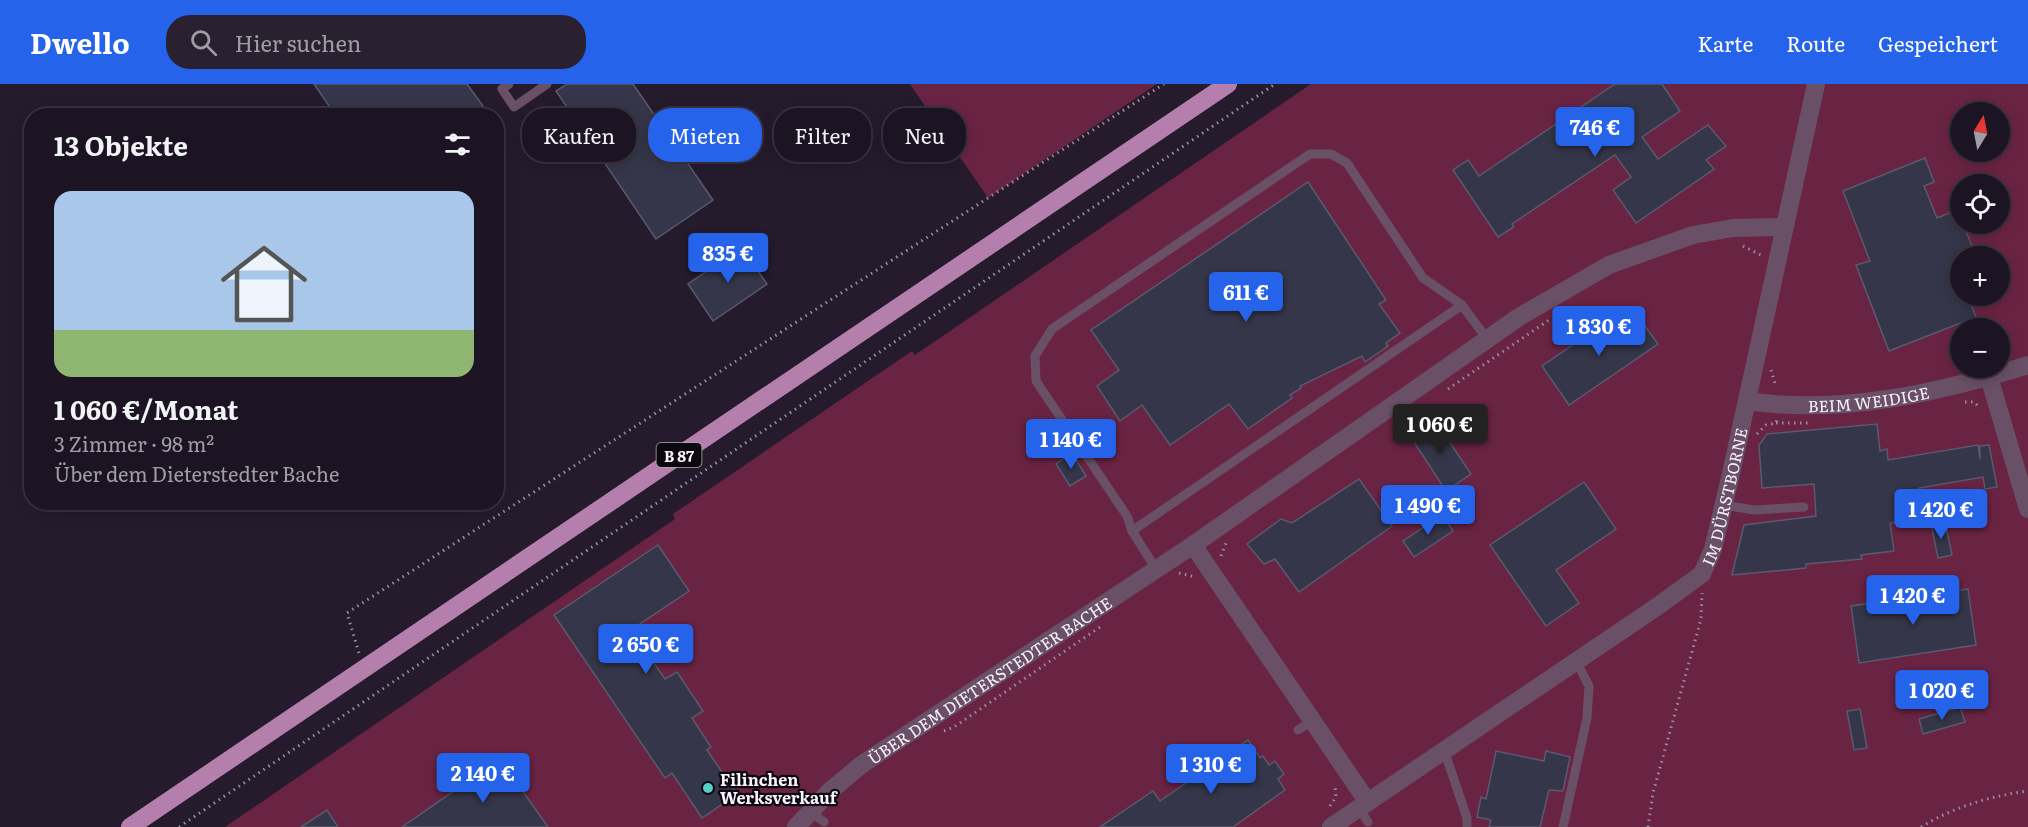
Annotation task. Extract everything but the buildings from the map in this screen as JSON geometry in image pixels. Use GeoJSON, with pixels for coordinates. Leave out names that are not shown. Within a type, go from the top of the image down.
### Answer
{"type":"FeatureCollection","features":[{"type":"Feature","properties":{"kind":"main road","name":"B 87"},"geometry":{"type":"LineString","coordinates":[[130,827],[1228,84]]}},
{"type":"Feature","properties":{"kind":"street","name":"IM DÜRSTBORNE"},"geometry":{"type":"LineString","coordinates":[[1335,824],[1365,810],[1444,750],[1576,661],[1704,582],[1724,505],[1816,84]]}},
{"type":"Feature","properties":{"kind":"street","name":"ÜBER DEM DIETERSTEDTER BACHE"},"geometry":{"type":"LineString","coordinates":[[796,827],[817,817],[830,791],[861,765],[1193,545],[1519,317],[1609,265],[1693,236],[1733,228],[1784,227]]}},
{"type":"Feature","properties":{"kind":"street","name":"BEIM WEIDIGE"},"geometry":{"type":"LineString","coordinates":[[2010,371],[2028,366]]}},
{"type":"Feature","properties":{"kind":"street","name":"BEIM WEIDIGE"},"geometry":{"type":"LineString","coordinates":[[1747,401],[1778,406],[1835,405],[1928,392],[1985,378]]}},
{"type":"Feature","properties":{"kind":"street"},"geometry":{"type":"LineString","coordinates":[[1989,378],[2028,509]]}},
{"type":"Feature","properties":{"kind":"street"},"geometry":{"type":"LineString","coordinates":[[1193,545],[1210,568],[1305,725],[1365,810]]}},
{"type":"Feature","properties":{"kind":"lane"},"geometry":{"type":"LineString","coordinates":[[503,86],[514,106],[547,84]]}},
{"type":"Feature","properties":{"kind":"lane"},"geometry":{"type":"LineString","coordinates":[[1156,569],[1132,531],[1127,516],[1036,381],[1035,356],[1052,329],[1310,154],[1331,154],[1347,163],[1423,278],[1462,305],[1487,339]]}},
{"type":"Feature","properties":{"kind":"lane"},"geometry":{"type":"LineString","coordinates":[[1132,531],[1462,305]]}},
{"type":"Feature","properties":{"kind":"lane"},"geometry":{"type":"LineString","coordinates":[[1724,505],[1754,510],[1804,507]]}},
{"type":"Feature","properties":{"kind":"lane"},"geometry":{"type":"LineString","coordinates":[[1563,827],[1587,718],[1589,686],[1576,661]]}},
{"type":"Feature","properties":{"kind":"lane"},"geometry":{"type":"LineString","coordinates":[[1444,750],[1467,818],[1467,827]]}},
{"type":"Feature","properties":{"kind":"path"},"geometry":{"type":"LineString","coordinates":[[363,669],[347,613],[1164,84]]}},
{"type":"Feature","properties":{"kind":"path"},"geometry":{"type":"LineString","coordinates":[[179,827],[1275,84]]}},
{"type":"Feature","properties":{"kind":"path"},"geometry":{"type":"LineString","coordinates":[[1740,245],[1749,247],[1760,256],[1777,259]]}},
{"type":"Feature","properties":{"kind":"path"},"geometry":{"type":"LineString","coordinates":[[1443,393],[1554,318]]}},
{"type":"Feature","properties":{"kind":"path"},"geometry":{"type":"LineString","coordinates":[[1754,439],[1760,429],[1776,423],[1779,394],[1771,370]]}},
{"type":"Feature","properties":{"kind":"path"},"geometry":{"type":"LineString","coordinates":[[1176,573],[1194,577],[1217,564],[1228,540]]}},
{"type":"Feature","properties":{"kind":"path"},"geometry":{"type":"LineString","coordinates":[[1648,827],[1653,793],[1701,619],[1701,595],[1704,582]]}},
{"type":"Feature","properties":{"kind":"path"},"geometry":{"type":"LineString","coordinates":[[1692,602],[1701,595],[1704,582]]}},
{"type":"Feature","properties":{"kind":"path"},"geometry":{"type":"LineString","coordinates":[[937,734],[954,727],[1099,630],[1102,624]]}},
{"type":"Feature","properties":{"kind":"path"},"geometry":{"type":"LineString","coordinates":[[1334,782],[1336,797],[1329,808],[1335,824]]}},
{"type":"Feature","properties":{"kind":"path"},"geometry":{"type":"LineString","coordinates":[[1921,827],[1938,817],[1976,802],[2028,791]]}},
{"type":"Feature","properties":{"kind":"shaded area"},"geometry":{"type":"Polygon","coordinates":[[[910,84],[1157,84],[988,198],[963,162],[966,162],[966,108],[926,108],[910,84]]]}},
{"type":"Feature","properties":{"kind":"shaded area"},"geometry":{"type":"Polygon","coordinates":[[[1311,84],[2028,84],[2028,827],[225,827],[675,519],[673,514],[912,351],[915,355],[1311,84]]]}},
{"type":"Feature","properties":{"kind":"place","name":"Filinchen Werksverkauf"},"geometry":{"type":"Point","coordinates":[708,788]}}]}
